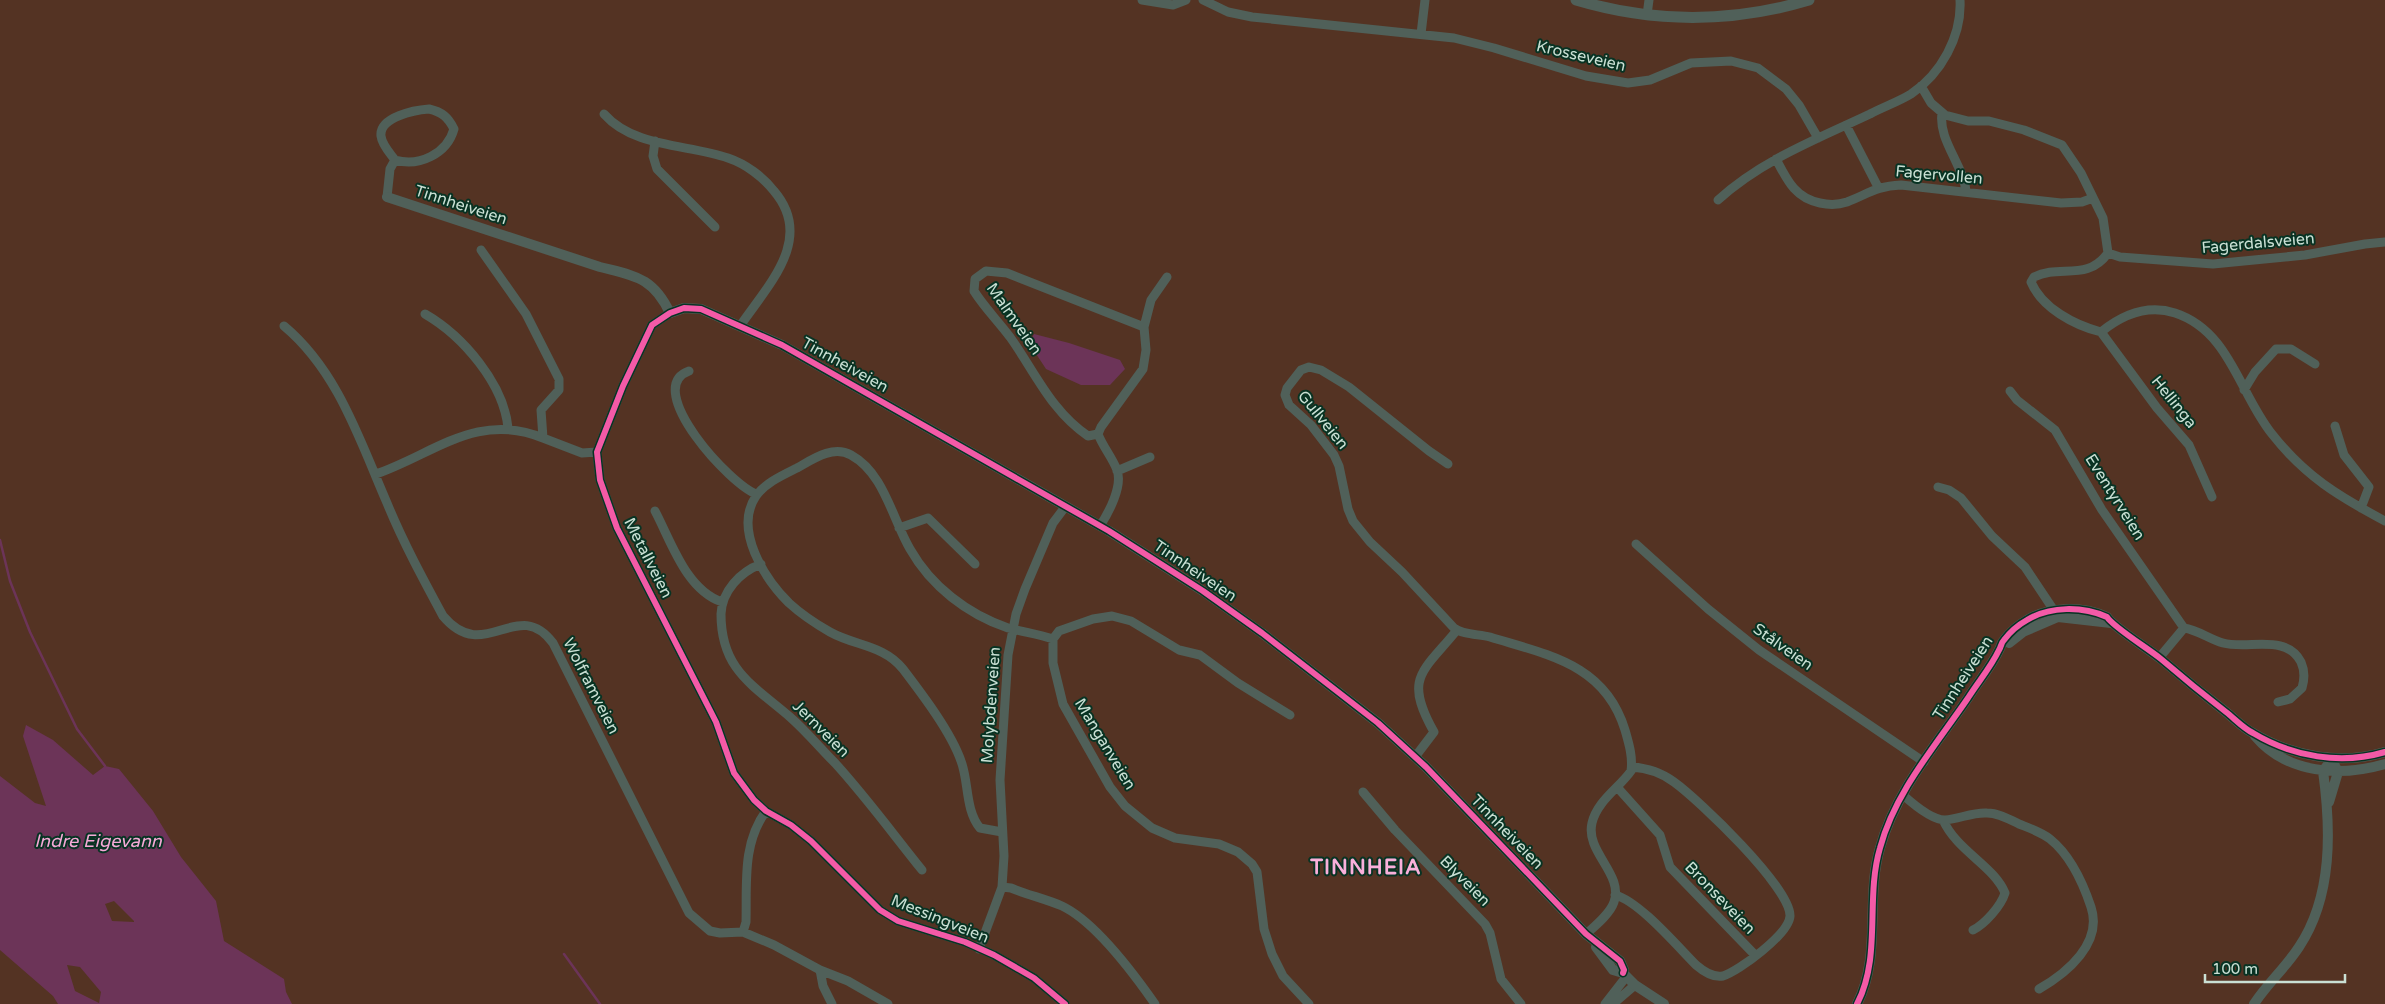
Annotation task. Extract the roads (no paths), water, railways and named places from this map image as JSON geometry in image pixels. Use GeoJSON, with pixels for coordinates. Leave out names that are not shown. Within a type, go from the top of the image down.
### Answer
{"type":"FeatureCollection","features":[{"type":"Feature","properties":{"kind":"main road"},"geometry":{"type":"LineString","coordinates":[[1576,0],[1648,15],[1690,18],[1738,15],[1771,10],[1809,0]]}},
{"type":"Feature","properties":{"kind":"street"},"geometry":{"type":"LineString","coordinates":[[1142,0],[1164,5],[1178,4],[1186,0]]}},
{"type":"Feature","properties":{"kind":"street","name":"Krosseveien"},"geometry":{"type":"LineString","coordinates":[[1204,0],[1228,12],[1252,17],[1421,34],[1472,43],[1586,76],[1628,83],[1650,80],[1691,63],[1731,61],[1758,68],[1786,89],[1799,105],[1818,138]]}},
{"type":"Feature","properties":{"kind":"street"},"geometry":{"type":"LineString","coordinates":[[1421,34],[1425,0]]}},
{"type":"Feature","properties":{"kind":"street"},"geometry":{"type":"LineString","coordinates":[[1648,0],[1648,15]]}},
{"type":"Feature","properties":{"kind":"street"},"geometry":{"type":"LineString","coordinates":[[1718,200],[1742,179],[1776,159],[1911,94],[1921,86],[1943,61],[1950,49],[1958,22],[1960,0]]}},
{"type":"Feature","properties":{"kind":"street"},"geometry":{"type":"LineString","coordinates":[[1921,86],[1931,103],[1942,113],[1957,119],[1989,122],[2024,130],[2062,145],[2074,161],[2102,218],[2108,253],[2103,260],[2084,271],[2041,273],[2034,277],[2031,282],[2036,294],[2049,306],[2083,327],[2101,332],[2125,316],[2147,310],[2166,310],[2185,316],[2201,326],[2220,344],[2263,422],[2295,461],[2319,483],[2385,521]]}},
{"type":"Feature","properties":{"kind":"street"},"geometry":{"type":"LineString","coordinates":[[429,109],[438,111],[451,122],[454,129],[452,137],[439,152],[420,161],[410,163],[395,160],[385,146],[381,134],[389,122],[405,112],[429,109]]}},
{"type":"Feature","properties":{"kind":"street"},"geometry":{"type":"LineString","coordinates":[[1942,113],[1943,130],[1961,173],[1966,191]]}},
{"type":"Feature","properties":{"kind":"street"},"geometry":{"type":"LineString","coordinates":[[604,114],[624,131],[655,141],[690,147],[736,161],[768,184],[786,207],[791,229],[789,249],[776,273],[740,326]]}},
{"type":"Feature","properties":{"kind":"street"},"geometry":{"type":"LineString","coordinates":[[1846,125],[1878,187]]}},
{"type":"Feature","properties":{"kind":"street"},"geometry":{"type":"LineString","coordinates":[[655,141],[653,156],[657,169],[715,227]]}},
{"type":"Feature","properties":{"kind":"street","name":"Fagervollen"},"geometry":{"type":"LineString","coordinates":[[1776,159],[1796,192],[1814,202],[1832,204],[1846,202],[1878,187],[1914,185],[2061,203],[2082,202],[2093,198]]}},
{"type":"Feature","properties":{"kind":"street"},"geometry":{"type":"LineString","coordinates":[[387,197],[390,169],[395,160]]}},
{"type":"Feature","properties":{"kind":"street","name":"Tinnheiveien"},"geometry":{"type":"LineString","coordinates":[[387,197],[600,267],[630,275],[658,290],[670,312],[684,308],[701,309],[782,345],[1100,526],[1170,569],[1262,632],[1349,699],[1415,757],[1586,934],[1620,962],[1625,975],[1664,1004]]}},
{"type":"Feature","properties":{"kind":"street","name":"Fagerdalsveien"},"geometry":{"type":"LineString","coordinates":[[2108,253],[2120,257],[2213,264],[2305,255],[2385,242]]}},
{"type":"Feature","properties":{"kind":"street"},"geometry":{"type":"LineString","coordinates":[[482,250],[526,314],[559,379],[560,390],[544,404],[541,410],[542,438]]}},
{"type":"Feature","properties":{"kind":"street","name":"Malmveien"},"geometry":{"type":"LineString","coordinates":[[1098,434],[1088,436],[1049,398],[1010,338],[974,291],[975,279],[986,271],[1007,273],[1144,327]]}},
{"type":"Feature","properties":{"kind":"street"},"geometry":{"type":"LineString","coordinates":[[1100,526],[1106,517],[1116,492],[1117,471],[1098,434],[1101,426],[1143,369],[1146,350],[1144,327],[1151,300],[1167,276]]}},
{"type":"Feature","properties":{"kind":"street","name":"Metallveien"},"geometry":{"type":"LineString","coordinates":[[670,312],[652,325],[644,338],[597,452],[600,480],[617,528],[706,700],[723,740],[734,773],[748,794],[766,811]]}},
{"type":"Feature","properties":{"kind":"street"},"geometry":{"type":"LineString","coordinates":[[425,314],[441,325],[483,366],[500,401],[508,428]]}},
{"type":"Feature","properties":{"kind":"street","name":"Wolframveien"},"geometry":{"type":"LineString","coordinates":[[284,326],[305,347],[335,389],[362,440],[387,504],[443,616],[451,626],[470,636],[480,636],[521,625],[536,627],[547,635],[558,652],[689,913],[710,930],[720,933],[743,932]]}},
{"type":"Feature","properties":{"kind":"street","name":"Hellinga"},"geometry":{"type":"LineString","coordinates":[[2101,332],[2157,408],[2188,445],[2212,497]]}},
{"type":"Feature","properties":{"kind":"street"},"geometry":{"type":"LineString","coordinates":[[2244,390],[2255,372],[2276,350],[2282,348],[2291,349],[2315,364]]}},
{"type":"Feature","properties":{"kind":"street","name":"Gullveien"},"geometry":{"type":"LineString","coordinates":[[1448,464],[1349,387],[1321,370],[1309,367],[1301,370],[1287,388],[1285,395],[1288,405],[1311,426],[1334,455],[1340,466],[1348,509],[1353,521],[1370,542],[1402,572],[1457,630]]}},
{"type":"Feature","properties":{"kind":"street"},"geometry":{"type":"LineString","coordinates":[[689,370],[680,376],[674,389],[675,399],[684,418],[715,458],[744,488],[757,494]]}},
{"type":"Feature","properties":{"kind":"street","name":"Eventyrveien"},"geometry":{"type":"LineString","coordinates":[[2010,392],[2017,400],[2055,430],[2107,518],[2184,628]]}},
{"type":"Feature","properties":{"kind":"street"},"geometry":{"type":"LineString","coordinates":[[2335,426],[2344,455],[2369,487],[2361,508]]}},
{"type":"Feature","properties":{"kind":"street"},"geometry":{"type":"LineString","coordinates":[[376,474],[455,438],[481,430],[508,428],[582,453],[597,452]]}},
{"type":"Feature","properties":{"kind":"street"},"geometry":{"type":"LineString","coordinates":[[1002,832],[980,828],[974,821],[966,778],[956,748],[903,669],[886,653],[833,633],[792,605],[773,585],[749,537],[748,527],[752,502],[757,494],[775,480],[828,452],[848,453],[857,458],[872,473],[899,528],[920,564],[950,597],[970,611],[1013,629],[1052,639],[1059,631],[1093,619],[1112,616],[1131,621],[1179,650],[1200,655],[1238,683],[1290,715]]}},
{"type":"Feature","properties":{"kind":"street"},"geometry":{"type":"LineString","coordinates":[[1117,471],[1150,457]]}},
{"type":"Feature","properties":{"kind":"street"},"geometry":{"type":"LineString","coordinates":[[1938,487],[1949,490],[1961,498],[1992,536],[2032,575],[2056,614]]}},
{"type":"Feature","properties":{"kind":"street","name":"Molybdenveien"},"geometry":{"type":"LineString","coordinates":[[979,949],[1002,887],[1001,764],[1006,673],[1013,629],[1025,589],[1042,546],[1053,523],[1064,507]]}},
{"type":"Feature","properties":{"kind":"street"},"geometry":{"type":"LineString","coordinates":[[655,511],[676,553],[694,581],[710,596],[722,602],[741,575],[761,564]]}},
{"type":"Feature","properties":{"kind":"street"},"geometry":{"type":"LineString","coordinates":[[899,528],[928,518],[975,564]]}},
{"type":"Feature","properties":{"kind":"street","name":"Stålveien"},"geometry":{"type":"LineString","coordinates":[[1636,544],[1732,629],[1786,669],[1924,762]]}},
{"type":"Feature","properties":{"kind":"street","name":"Jernveien"},"geometry":{"type":"LineString","coordinates":[[722,602],[723,638],[726,649],[737,668],[753,688],[796,722],[836,764],[886,823],[922,870]]}},
{"type":"Feature","properties":{"kind":"street","name":"Tinnheiveien"},"geometry":{"type":"LineString","coordinates":[[1857,1004],[1870,969],[1873,883],[1876,860],[1885,832],[1903,795],[2004,640],[2017,627],[2033,617],[2075,609],[2099,613],[2107,617],[2111,623],[2159,658],[2253,733],[2297,752],[2332,759],[2353,759],[2385,752]]}},
{"type":"Feature","properties":{"kind":"street"},"geometry":{"type":"LineString","coordinates":[[2159,658],[2184,628],[2223,643],[2267,644],[2293,651],[2304,670],[2302,688],[2290,698],[2278,702]]}},
{"type":"Feature","properties":{"kind":"street"},"geometry":{"type":"LineString","coordinates":[[1415,757],[1434,732],[1419,697],[1418,687],[1421,675],[1428,663],[1457,630],[1476,633],[1563,660],[1588,674],[1606,692],[1617,710],[1627,736],[1632,767],[1626,779],[1597,811],[1592,822],[1591,834],[1593,844],[1610,874],[1615,894],[1610,910],[1586,934]]}},
{"type":"Feature","properties":{"kind":"street","name":"Manganveien"},"geometry":{"type":"LineString","coordinates":[[1052,639],[1053,663],[1063,704],[1110,787],[1125,806],[1152,828],[1175,838],[1219,844],[1238,852],[1252,864],[1257,872],[1264,929],[1272,954],[1283,976],[1308,1004]]}},
{"type":"Feature","properties":{"kind":"street"},"geometry":{"type":"LineString","coordinates":[[2253,733],[2265,748],[2275,755],[2306,768],[2338,772],[2373,768],[2385,764]]}},
{"type":"Feature","properties":{"kind":"street"},"geometry":{"type":"LineString","coordinates":[[2254,1004],[2298,948],[2317,912],[2326,866],[2328,808],[2323,771],[2332,759],[2338,772],[2328,808]]}},
{"type":"Feature","properties":{"kind":"street","name":"Bronseveien"},"geometry":{"type":"LineString","coordinates":[[1615,894],[1621,896],[1640,910],[1704,972],[1715,976],[1722,976],[1766,948],[1787,927],[1790,916],[1788,905],[1764,870],[1693,798],[1663,775],[1632,767]]}},
{"type":"Feature","properties":{"kind":"street","name":"Bronseveien"},"geometry":{"type":"LineString","coordinates":[[1617,787],[1660,835],[1670,867],[1755,955]]}},
{"type":"Feature","properties":{"kind":"street","name":"Blyveien"},"geometry":{"type":"LineString","coordinates":[[1363,792],[1394,830],[1485,924],[1490,933],[1501,979],[1521,1004]]}},
{"type":"Feature","properties":{"kind":"street"},"geometry":{"type":"LineString","coordinates":[[1903,795],[1936,818],[1943,820],[1986,813],[2008,818],[2050,839],[2063,853],[2076,872],[2086,894],[2094,923],[2088,944],[2064,974],[2039,989]]}},
{"type":"Feature","properties":{"kind":"street"},"geometry":{"type":"LineString","coordinates":[[766,811],[755,829],[749,848],[746,922],[743,932],[787,951],[820,970],[848,981],[888,1004]]}},
{"type":"Feature","properties":{"kind":"street","name":"Messingveien"},"geometry":{"type":"LineString","coordinates":[[766,811],[791,825],[812,841],[880,910],[898,921],[979,949],[1034,978],[1065,1004]]}},
{"type":"Feature","properties":{"kind":"street"},"geometry":{"type":"LineString","coordinates":[[1943,820],[1958,843],[1998,881],[2005,893],[2003,899],[1989,916],[1973,930]]}},
{"type":"Feature","properties":{"kind":"street"},"geometry":{"type":"LineString","coordinates":[[1002,887],[1062,906],[1080,918],[1125,964],[1155,1004]]}},
{"type":"Feature","properties":{"kind":"street"},"geometry":{"type":"LineString","coordinates":[[820,970],[823,986],[832,1004]]}},
{"type":"Feature","properties":{"kind":"street"},"geometry":{"type":"LineString","coordinates":[[1606,1004],[1625,975]]}},
{"type":"Feature","properties":{"kind":"street"},"geometry":{"type":"LineString","coordinates":[[1614,1004],[1635,984]]}},
{"type":"Feature","properties":{"kind":"water"},"geometry":{"type":"Polygon","coordinates":[[[1034,334],[1069,343],[1120,360],[1125,369],[1110,385],[1081,385],[1046,369],[1029,343],[1034,334]]]}},
{"type":"Feature","properties":{"kind":"water","name":"Indre Eigevann"},"geometry":{"type":"Polygon","coordinates":[[[26,725],[53,740],[93,775],[105,766],[119,769],[153,811],[181,857],[216,901],[224,941],[284,979],[286,992],[292,1004],[58,1004],[53,996],[0,950],[0,776],[35,803],[46,806],[23,736],[26,725]],[[114,901],[105,904],[112,921],[134,922],[134,921],[114,901]],[[67,965],[75,991],[99,1003],[101,992],[80,967],[67,965]]]}},
{"type":"Feature","properties":{"kind":"waterway"},"geometry":{"type":"LineString","coordinates":[[0,540],[10,581],[30,632],[77,729],[105,766]]}},
{"type":"Feature","properties":{"kind":"waterway"},"geometry":{"type":"LineString","coordinates":[[564,954],[600,1004]]}},
{"type":"Feature","properties":{"kind":"district","name":"TINNHEIA"},"geometry":{"type":"Point","coordinates":[1366,867]}}]}
